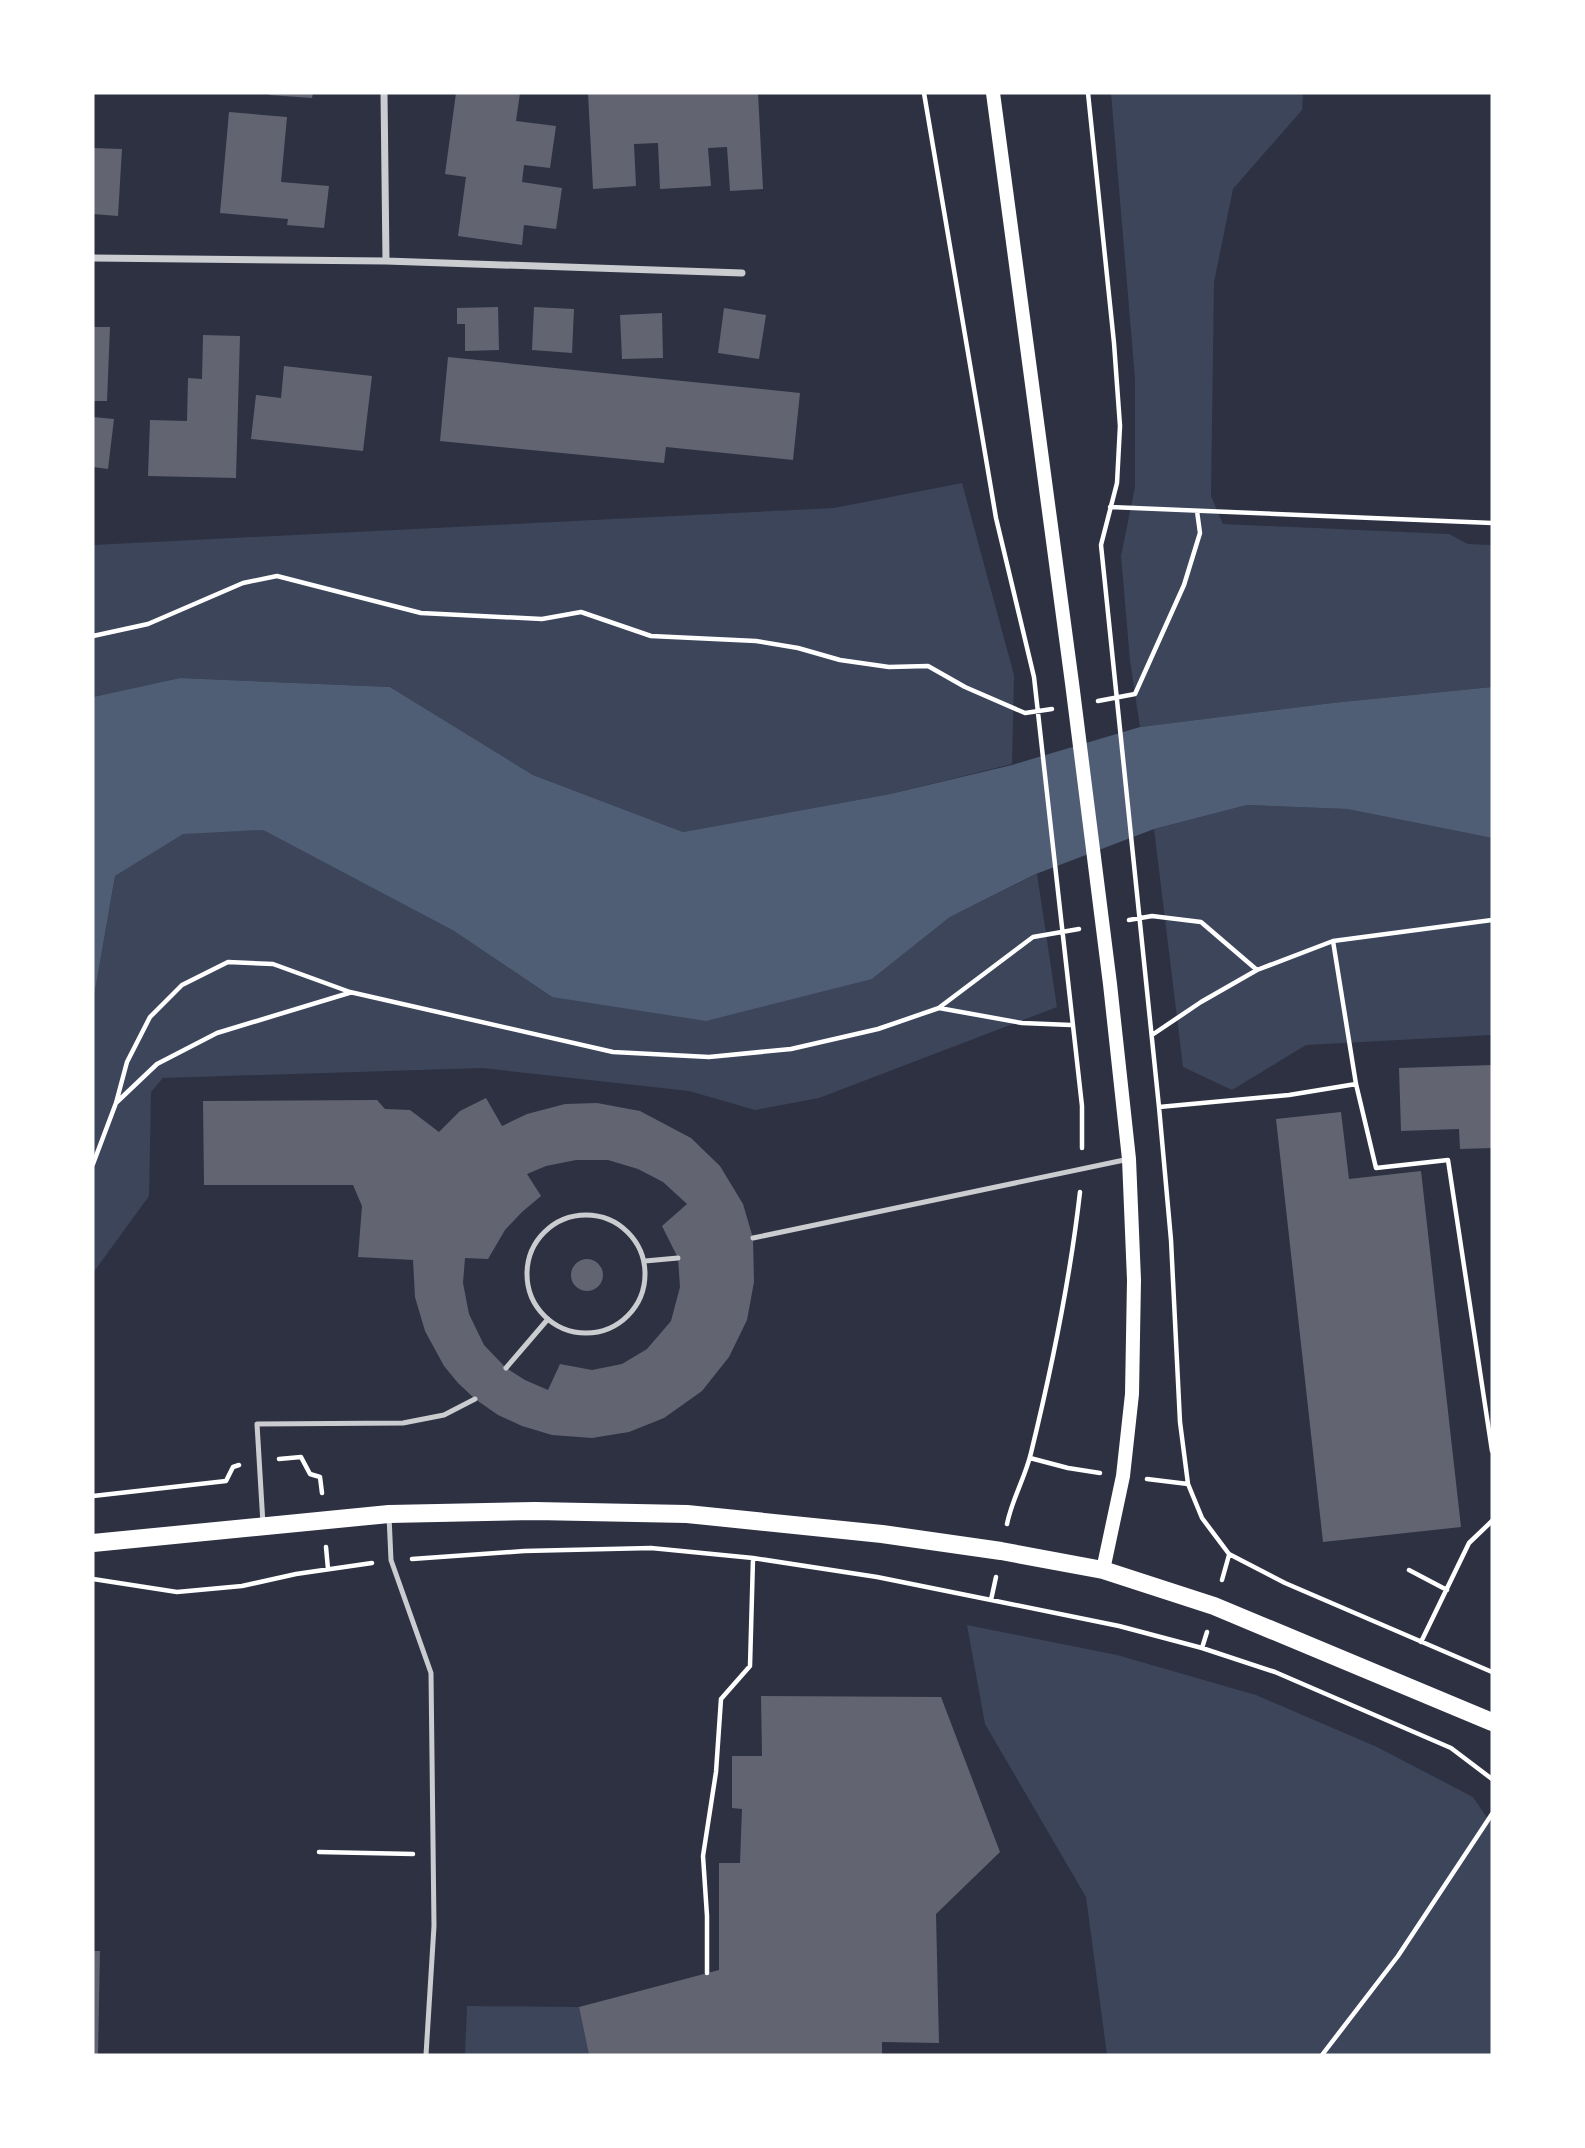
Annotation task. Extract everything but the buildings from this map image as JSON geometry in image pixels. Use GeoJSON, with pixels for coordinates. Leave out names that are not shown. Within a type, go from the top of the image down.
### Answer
{"type":"FeatureCollection","features":[{"type":"Feature","properties":{"kind":"main road"},"geometry":{"type":"LineString","coordinates":[[993,93],[1072,683],[1129,1159],[1134,1280],[1132,1394],[1123,1476],[1103,1570]]}},
{"type":"Feature","properties":{"kind":"main road"},"geometry":{"type":"LineString","coordinates":[[93,1544],[389,1514],[535,1511],[687,1514],[882,1534],[1001,1551],[1103,1570],[1214,1606],[1492,1722]]}},
{"type":"Feature","properties":{"kind":"street"},"geometry":{"type":"LineString","coordinates":[[384,93],[386,261]]}},
{"type":"Feature","properties":{"kind":"street"},"geometry":{"type":"LineString","coordinates":[[93,258],[386,261],[742,273]]}},
{"type":"Feature","properties":{"kind":"lane"},"geometry":{"type":"LineString","coordinates":[[753,1238],[1129,1159]]}},
{"type":"Feature","properties":{"kind":"lane"},"geometry":{"type":"LineString","coordinates":[[576,1215],[605,1217],[624,1227],[637,1242],[645,1261],[645,1281],[639,1301],[630,1314],[613,1326],[589,1333],[569,1331],[548,1319],[535,1304],[528,1284],[528,1263],[536,1241],[550,1226],[576,1215]]}},
{"type":"Feature","properties":{"kind":"lane"},"geometry":{"type":"LineString","coordinates":[[645,1261],[678,1258]]}},
{"type":"Feature","properties":{"kind":"lane"},"geometry":{"type":"LineString","coordinates":[[506,1368],[548,1319]]}},
{"type":"Feature","properties":{"kind":"lane"},"geometry":{"type":"LineString","coordinates":[[263,1527],[257,1424],[402,1423],[444,1415],[475,1399]]}},
{"type":"Feature","properties":{"kind":"lane"},"geometry":{"type":"LineString","coordinates":[[389,1514],[390,1560],[430,1673],[435,1926],[426,2055]]}},
{"type":"Feature","properties":{"kind":"path"},"geometry":{"type":"LineString","coordinates":[[924,93],[996,519],[1034,677],[1082,1106],[1082,1169],[1075,1235],[1054,1356],[1030,1458],[1011,1503],[991,1600]]}},
{"type":"Feature","properties":{"kind":"path"},"geometry":{"type":"LineString","coordinates":[[1088,93],[1120,426],[1116,483],[1101,545],[1159,1107],[1171,1240],[1180,1422],[1188,1484],[1202,1518],[1229,1554],[1285,1583],[1492,1672]]}},
{"type":"Feature","properties":{"kind":"path"},"geometry":{"type":"LineString","coordinates":[[1110,508],[1492,523]]}},
{"type":"Feature","properties":{"kind":"path"},"geometry":{"type":"LineString","coordinates":[[1086,703],[1135,694],[1184,585],[1199,533],[1197,511]]}},
{"type":"Feature","properties":{"kind":"path"},"geometry":{"type":"LineString","coordinates":[[93,636],[148,624],[243,583],[277,576],[421,613],[542,619],[581,612],[651,636],[756,641],[798,648],[840,660],[877,665],[928,666],[965,687],[1025,713],[1062,707]]}},
{"type":"Feature","properties":{"kind":"path"},"geometry":{"type":"LineString","coordinates":[[1152,1035],[1201,1002],[1257,970],[1333,941],[1492,920]]}},
{"type":"Feature","properties":{"kind":"path"},"geometry":{"type":"LineString","coordinates":[[1333,941],[1356,1084],[1376,1168],[1448,1160],[1492,1451]]}},
{"type":"Feature","properties":{"kind":"path"},"geometry":{"type":"LineString","coordinates":[[93,1164],[116,1102],[127,1062],[150,1017],[182,985],[228,962],[273,964],[350,992],[613,1052],[709,1057],[791,1049],[878,1029],[939,1008],[1022,1023],[1071,1026]]}},
{"type":"Feature","properties":{"kind":"path"},"geometry":{"type":"LineString","coordinates":[[116,1102],[157,1064],[217,1033],[350,992]]}},
{"type":"Feature","properties":{"kind":"path"},"geometry":{"type":"LineString","coordinates":[[1159,1107],[1289,1095],[1356,1084]]}},
{"type":"Feature","properties":{"kind":"path"},"geometry":{"type":"LineString","coordinates":[[1421,1642],[1469,1543],[1492,1521]]}},
{"type":"Feature","properties":{"kind":"path"},"geometry":{"type":"LineString","coordinates":[[93,1579],[177,1592],[242,1586],[296,1574],[390,1560],[524,1550],[651,1548],[753,1558],[877,1577],[1119,1626],[1202,1648],[1275,1672],[1451,1748],[1492,1779]]}},
{"type":"Feature","properties":{"kind":"path"},"geometry":{"type":"LineString","coordinates":[[707,1973],[703,1856],[716,1772],[721,1699],[750,1666],[753,1558]]}},
{"type":"Feature","properties":{"kind":"path"},"geometry":{"type":"LineString","coordinates":[[1409,1570],[1447,1590]]}},
{"type":"Feature","properties":{"kind":"path"},"geometry":{"type":"LineString","coordinates":[[1322,2055],[1398,1956],[1492,1814]]}},
{"type":"Feature","properties":{"kind":"path"},"geometry":{"type":"LineString","coordinates":[[319,1852],[435,1854]]}},
{"type":"Feature","properties":{"kind":"shaded area"},"geometry":{"type":"Polygon","coordinates":[[[1111,93],[1303,93],[1302,110],[1233,189],[1214,282],[1211,496],[1223,524],[1449,534],[1468,544],[1492,545],[1492,687],[1332,703],[1140,727],[1130,661],[1121,556],[1135,487],[1135,379],[1111,93]]]}},
{"type":"Feature","properties":{"kind":"shaded area"},"geometry":{"type":"Polygon","coordinates":[[[962,483],[1014,675],[1012,764],[890,794],[683,832],[533,775],[390,687],[180,678],[93,697],[93,545],[834,508],[962,483]]]}},
{"type":"Feature","properties":{"kind":"shaded area"},"geometry":{"type":"Polygon","coordinates":[[[180,678],[390,687],[533,775],[683,832],[890,794],[1012,765],[1140,727],[1332,703],[1492,687],[1492,838],[1347,809],[1247,805],[1154,829],[1036,874],[950,917],[872,979],[706,1021],[552,997],[454,931],[263,830],[183,834],[115,876],[93,1002],[93,697],[180,678]]]}},
{"type":"Feature","properties":{"kind":"shaded area"},"geometry":{"type":"Polygon","coordinates":[[[1247,805],[1347,809],[1492,838],[1492,1035],[1306,1045],[1232,1090],[1183,1067],[1154,829],[1247,805]]]}},
{"type":"Feature","properties":{"kind":"shaded area"},"geometry":{"type":"Polygon","coordinates":[[[263,830],[454,931],[552,997],[872,979],[950,917],[1037,874],[1057,1007],[819,1098],[755,1110],[689,1091],[482,1068],[163,1078],[151,1092],[149,1196],[93,1273],[93,1002],[115,876],[183,833],[263,830]]]}},
{"type":"Feature","properties":{"kind":"shaded area"},"geometry":{"type":"Polygon","coordinates":[[[967,1625],[1117,1655],[1256,1695],[1377,1747],[1473,1797],[1492,1825],[1492,2055],[1107,2055],[1086,1897],[985,1724],[967,1625]]]}},
{"type":"Feature","properties":{"kind":"shaded area"},"geometry":{"type":"Polygon","coordinates":[[[467,2006],[579,2007],[589,2055],[465,2055],[467,2006]]]}}]}
